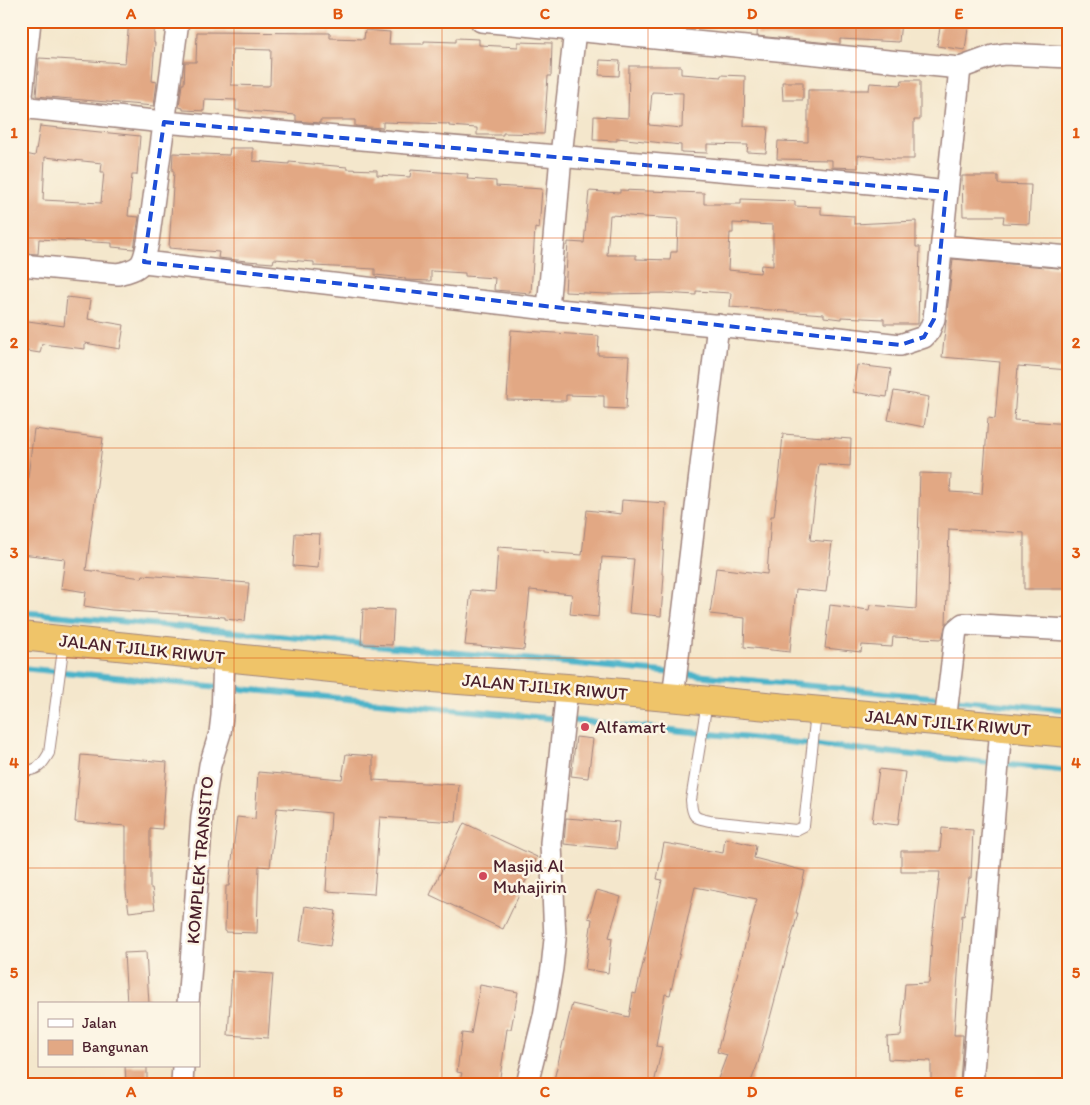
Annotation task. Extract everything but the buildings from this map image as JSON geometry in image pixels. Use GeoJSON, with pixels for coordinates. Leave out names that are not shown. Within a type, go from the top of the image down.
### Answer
{"type":"FeatureCollection","features":[{"type":"Feature","properties":{"kind":"highway","name":"JALAN TJILIK RIWUT"},"geometry":{"type":"LineString","coordinates":[[21,636],[418,677],[567,688],[816,712],[1069,733]]}},
{"type":"Feature","properties":{"kind":"street"},"geometry":{"type":"LineString","coordinates":[[30,21],[22,96],[24,103],[30,108],[164,122],[870,182],[946,192]]}},
{"type":"Feature","properties":{"kind":"street"},"geometry":{"type":"LineString","coordinates":[[21,264],[118,274],[134,270],[144,262],[178,21]]}},
{"type":"Feature","properties":{"kind":"street"},"geometry":{"type":"LineString","coordinates":[[481,21],[576,25],[960,68],[992,56],[1005,54],[1069,57]]}},
{"type":"Feature","properties":{"kind":"street"},"geometry":{"type":"LineString","coordinates":[[548,309],[560,156],[576,25]]}},
{"type":"Feature","properties":{"kind":"street"},"geometry":{"type":"LineString","coordinates":[[144,262],[548,309],[900,345],[924,337],[934,319],[960,68]]}},
{"type":"Feature","properties":{"kind":"street"},"geometry":{"type":"LineString","coordinates":[[942,246],[1069,257]]}},
{"type":"Feature","properties":{"kind":"street"},"geometry":{"type":"LineString","coordinates":[[673,698],[718,325]]}},
{"type":"Feature","properties":{"kind":"street"},"geometry":{"type":"LineString","coordinates":[[944,722],[955,638],[959,626],[963,624],[1069,630]]}},
{"type":"Feature","properties":{"kind":"street","name":"KOMPLEK TRANSITO"},"geometry":{"type":"LineString","coordinates":[[188,1002],[202,816],[210,764],[220,733],[224,658]]}},
{"type":"Feature","properties":{"kind":"street"},"geometry":{"type":"LineString","coordinates":[[527,1084],[544,1016],[555,939],[551,843],[567,688]]}},
{"type":"Feature","properties":{"kind":"street"},"geometry":{"type":"LineString","coordinates":[[972,1084],[1001,727]]}},
{"type":"Feature","properties":{"kind":"street"},"geometry":{"type":"LineString","coordinates":[[182,1084],[183,1068]]}},
{"type":"Feature","properties":{"kind":"lane"},"geometry":{"type":"LineString","coordinates":[[21,771],[34,771],[44,762],[49,753],[65,641]]}},
{"type":"Feature","properties":{"kind":"lane"},"geometry":{"type":"LineString","coordinates":[[707,701],[691,800],[692,812],[698,819],[796,830],[804,826],[816,712]]}},
{"type":"Feature","properties":{"kind":"highlighted area"},"geometry":{"type":"Polygon","coordinates":[[[164,122],[946,192],[934,319],[924,337],[900,345],[144,262],[164,122]]]}},
{"type":"Feature","properties":{"kind":"waterway"},"geometry":{"type":"LineString","coordinates":[[21,612],[1069,710]]}},
{"type":"Feature","properties":{"kind":"waterway"},"geometry":{"type":"LineString","coordinates":[[21,668],[662,729],[1069,771]]}},
{"type":"Feature","properties":{"kind":"place","name":"Alfamart"},"geometry":{"type":"Point","coordinates":[585,727]}},
{"type":"Feature","properties":{"kind":"place","name":"Masjid Al Muhajirin"},"geometry":{"type":"Point","coordinates":[483,876]}}]}
